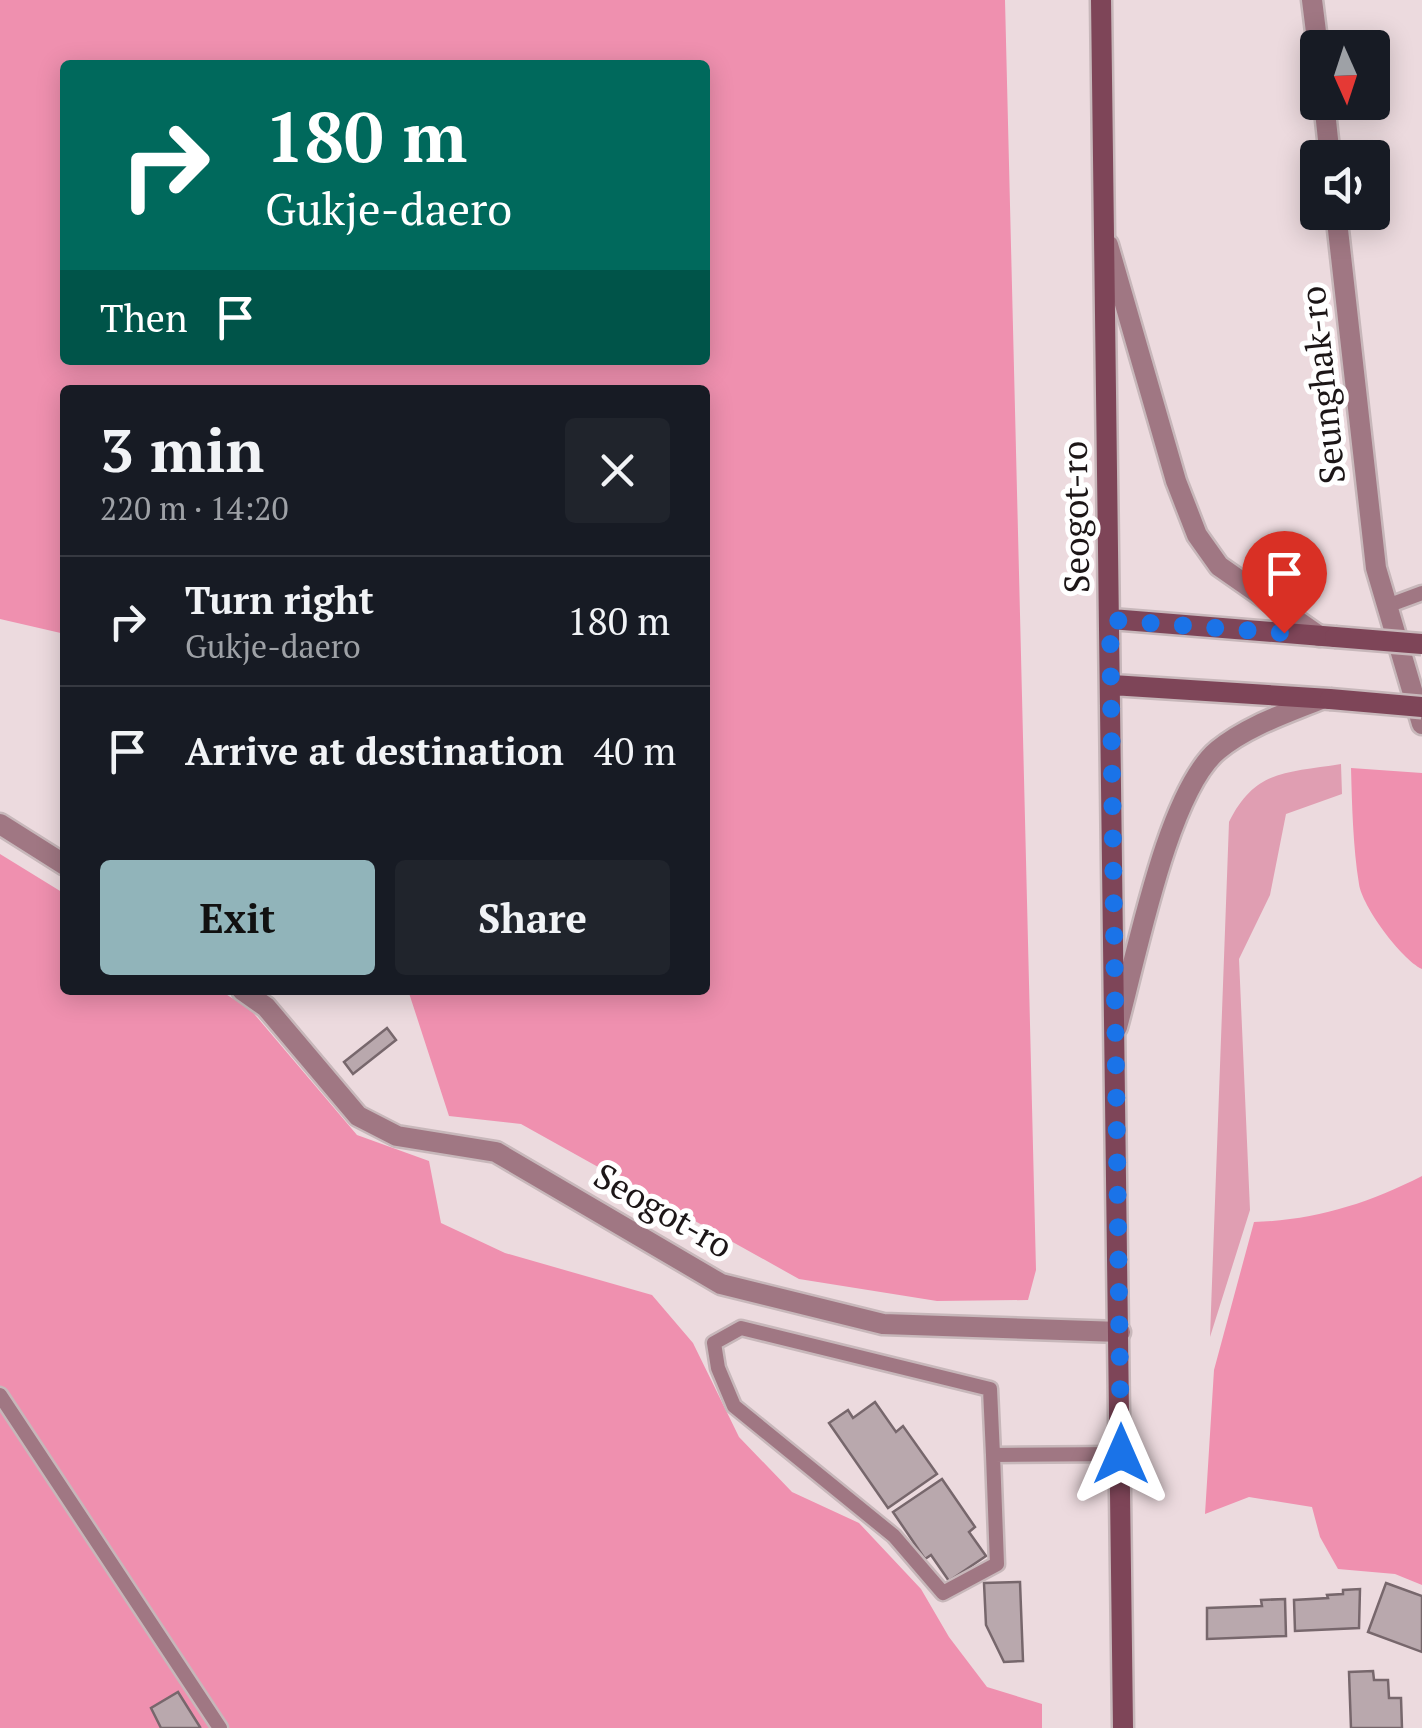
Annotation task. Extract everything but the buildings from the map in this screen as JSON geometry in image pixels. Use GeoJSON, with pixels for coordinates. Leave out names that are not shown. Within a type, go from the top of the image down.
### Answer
{"type":"FeatureCollection","features":[{"type":"Feature","properties":{"kind":"main road","name":"Seogot-ro"},"geometry":{"type":"LineString","coordinates":[[1100,0],[1117,1029],[1122,1728]]}},
{"type":"Feature","properties":{"kind":"main road"},"geometry":{"type":"LineString","coordinates":[[1110,620],[1422,644]]}},
{"type":"Feature","properties":{"kind":"main road"},"geometry":{"type":"LineString","coordinates":[[1112,685],[1422,707]]}},
{"type":"Feature","properties":{"kind":"street"},"geometry":{"type":"LineString","coordinates":[[1312,0],[1316,30]]}},
{"type":"Feature","properties":{"kind":"street","name":"Seunghak-ro"},"geometry":{"type":"LineString","coordinates":[[1338,230],[1376,568],[1422,724]]}},
{"type":"Feature","properties":{"kind":"street"},"geometry":{"type":"LineString","coordinates":[[1104,233],[1189,522],[1219,566],[1327,636]]}},
{"type":"Feature","properties":{"kind":"street"},"geometry":{"type":"LineString","coordinates":[[1117,1029],[1175,822],[1201,767],[1235,738],[1325,699]]}},
{"type":"Feature","properties":{"kind":"street"},"geometry":{"type":"LineString","coordinates":[[0,824],[60,861]]}},
{"type":"Feature","properties":{"kind":"street","name":"Seogot-ro"},"geometry":{"type":"LineString","coordinates":[[249,995],[266,1007],[358,1116],[397,1136],[496,1152],[722,1284],[884,1324],[1120,1332]]}},
{"type":"Feature","properties":{"kind":"lane"},"geometry":{"type":"LineString","coordinates":[[1388,606],[1422,593]]}},
{"type":"Feature","properties":{"kind":"lane"},"geometry":{"type":"LineString","coordinates":[[742,1328],[990,1388],[993,1455],[997,1564],[943,1593],[894,1536],[734,1406],[718,1368],[714,1344],[742,1328]]}},
{"type":"Feature","properties":{"kind":"lane"},"geometry":{"type":"LineString","coordinates":[[0,1395],[220,1728]]}},
{"type":"Feature","properties":{"kind":"lane"},"geometry":{"type":"LineString","coordinates":[[993,1455],[1121,1454]]}},
{"type":"Feature","properties":{"kind":"shaded area"},"geometry":{"type":"Polygon","coordinates":[[[0,0],[1005,0],[1036,1270],[1028,1300],[937,1301],[799,1279],[521,1124],[449,1116],[410,995],[710,995],[710,385],[60,385],[60,633],[0,619],[0,0]]]}},
{"type":"Feature","properties":{"kind":"shaded area"},"geometry":{"type":"Polygon","coordinates":[[[1341,764],[1342,794],[1286,814],[1270,895],[1239,959],[1250,1210],[1210,1337],[1229,822],[1250,792],[1274,776],[1341,764]]]}},
{"type":"Feature","properties":{"kind":"shaded area"},"geometry":{"type":"Polygon","coordinates":[[[1351,768],[1422,773],[1422,969],[1394,944],[1362,894],[1354,841],[1351,768]]]}},
{"type":"Feature","properties":{"kind":"shaded area"},"geometry":{"type":"Polygon","coordinates":[[[0,854],[60,891],[60,995],[227,995],[250,1009],[357,1135],[429,1161],[441,1223],[505,1253],[652,1295],[693,1343],[739,1437],[792,1492],[859,1523],[921,1589],[949,1637],[987,1687],[1042,1704],[1042,1728],[0,1728],[0,854]]]}},
{"type":"Feature","properties":{"kind":"shaded area"},"geometry":{"type":"Polygon","coordinates":[[[1422,1176],[1422,1585],[1395,1574],[1338,1569],[1320,1537],[1312,1507],[1249,1497],[1205,1514],[1214,1370],[1254,1222],[1340,1209],[1422,1176]]]}},
{"type":"Feature","properties":{"kind":"route"},"geometry":{"type":"LineString","coordinates":[[1121,1454],[1110,620],[1284,633]]}}]}
